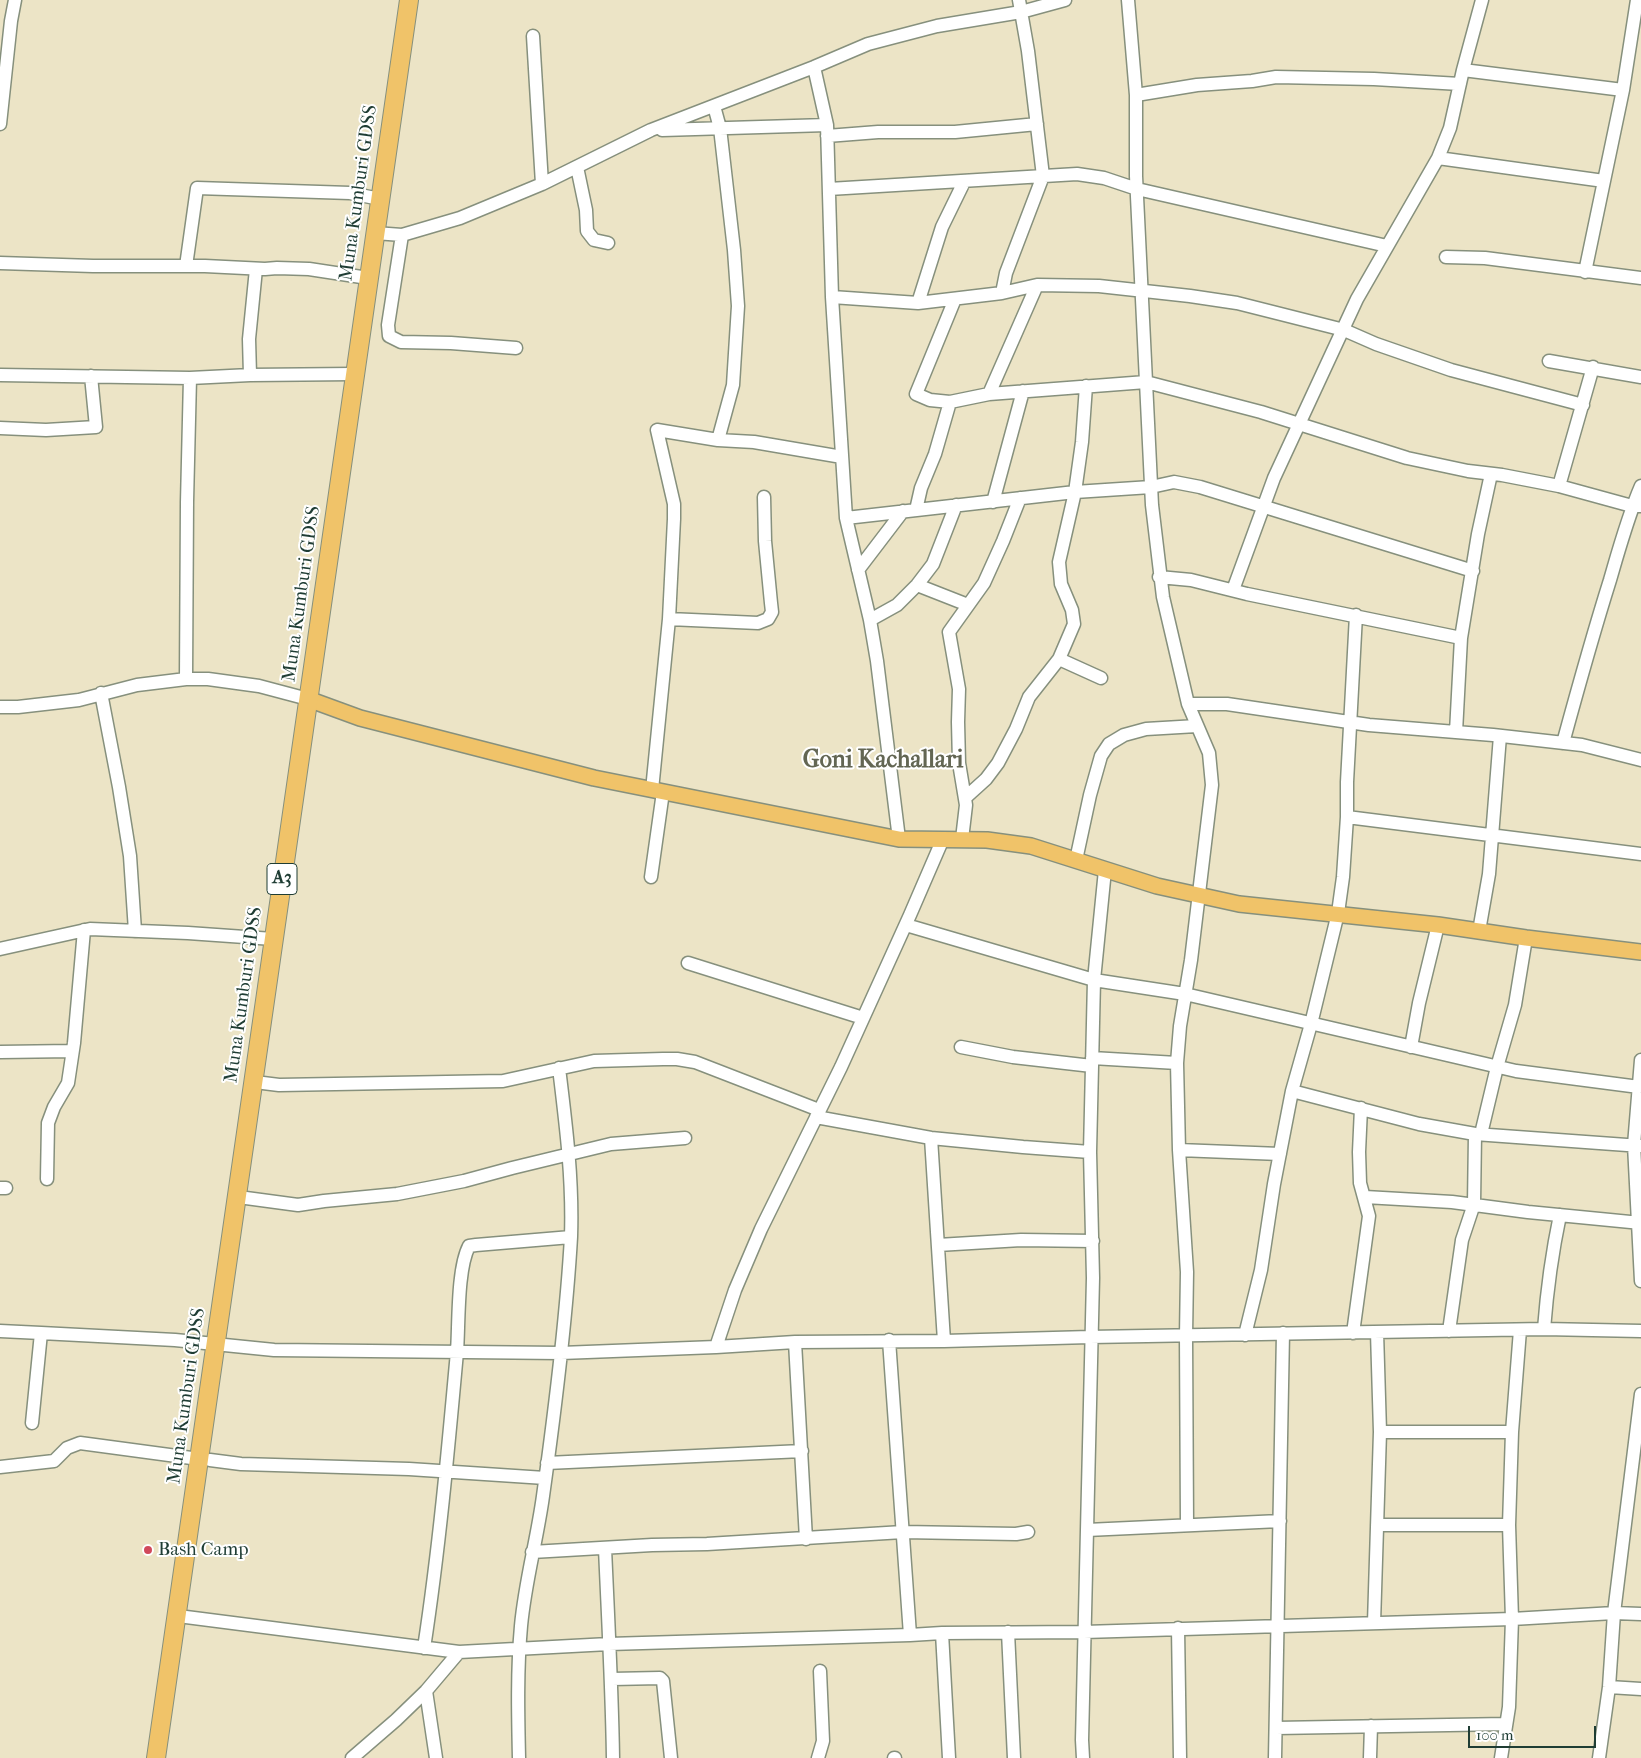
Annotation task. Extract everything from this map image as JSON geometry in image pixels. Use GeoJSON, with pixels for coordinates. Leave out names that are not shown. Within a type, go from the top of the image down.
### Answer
{"type":"FeatureCollection","features":[{"type":"Feature","properties":{"kind":"highway","name":"Muna Kumburi GDSS"},"geometry":{"type":"LineString","coordinates":[[156,1758],[263,1083],[368,278],[388,234],[380,199],[409,0]]}},
{"type":"Feature","properties":{"kind":"highway","name":"Muna Kumburi GDSS"},"geometry":{"type":"LineString","coordinates":[[221,1345],[273,939],[388,234],[419,0]]}},
{"type":"Feature","properties":{"kind":"highway","name":"Muna Kumburi GDSS"},"geometry":{"type":"LineString","coordinates":[[167,1758],[204,1459]]}},
{"type":"Feature","properties":{"kind":"main road"},"geometry":{"type":"LineString","coordinates":[[313,700],[360,718],[594,778],[899,839],[942,841],[962,839],[987,840],[1030,846],[1156,886],[1239,904],[1338,913],[1641,952]]}},
{"type":"Feature","properties":{"kind":"street"},"geometry":{"type":"LineString","coordinates":[[0,124],[15,0]]}},
{"type":"Feature","properties":{"kind":"street"},"geometry":{"type":"LineString","coordinates":[[516,348],[451,343],[401,342],[389,336],[388,234],[460,218],[542,184],[651,130],[868,44],[1020,6],[1065,0]]}},
{"type":"Feature","properties":{"kind":"street"},"geometry":{"type":"LineString","coordinates":[[1128,0],[1136,95],[1136,176],[1151,486],[1159,577],[1188,704],[1209,753],[1212,785],[1177,1063],[1178,1150],[1187,1272],[1187,1525]]}},
{"type":"Feature","properties":{"kind":"street"},"geometry":{"type":"LineString","coordinates":[[1233,590],[1274,478],[1357,299],[1438,158],[1450,128],[1482,0]]}},
{"type":"Feature","properties":{"kind":"street"},"geometry":{"type":"LineString","coordinates":[[1586,272],[1623,90],[1638,0]]}},
{"type":"Feature","properties":{"kind":"street"},"geometry":{"type":"LineString","coordinates":[[1002,293],[1006,273],[1043,176],[1020,6]]}},
{"type":"Feature","properties":{"kind":"street"},"geometry":{"type":"LineString","coordinates":[[533,36],[542,184]]}},
{"type":"Feature","properties":{"kind":"street"},"geometry":{"type":"LineString","coordinates":[[814,67],[827,130],[832,297],[846,518],[870,620],[877,661],[899,839]]}},
{"type":"Feature","properties":{"kind":"street"},"geometry":{"type":"LineString","coordinates":[[1463,70],[1623,90]]}},
{"type":"Feature","properties":{"kind":"street"},"geometry":{"type":"LineString","coordinates":[[1136,95],[1198,85],[1252,81],[1276,77],[1374,79],[1460,84]]}},
{"type":"Feature","properties":{"kind":"street"},"geometry":{"type":"LineString","coordinates":[[714,106],[720,128],[734,250],[738,306],[733,385],[718,440]]}},
{"type":"Feature","properties":{"kind":"street"},"geometry":{"type":"LineString","coordinates":[[651,130],[720,128],[954,132],[1037,124]]}},
{"type":"Feature","properties":{"kind":"street"},"geometry":{"type":"LineString","coordinates":[[1438,158],[1604,181]]}},
{"type":"Feature","properties":{"kind":"street"},"geometry":{"type":"LineString","coordinates":[[576,167],[586,210],[588,231],[594,240],[608,243]]}},
{"type":"Feature","properties":{"kind":"street"},"geometry":{"type":"LineString","coordinates":[[829,189],[1077,174],[1104,178],[1138,189],[1388,246]]}},
{"type":"Feature","properties":{"kind":"street"},"geometry":{"type":"LineString","coordinates":[[918,302],[942,228],[964,182]]}},
{"type":"Feature","properties":{"kind":"street"},"geometry":{"type":"LineString","coordinates":[[186,266],[198,188],[350,194],[380,199]]}},
{"type":"Feature","properties":{"kind":"street"},"geometry":{"type":"LineString","coordinates":[[1446,257],[1485,258],[1641,278]]}},
{"type":"Feature","properties":{"kind":"street"},"geometry":{"type":"LineString","coordinates":[[0,263],[309,269],[368,278]]}},
{"type":"Feature","properties":{"kind":"street"},"geometry":{"type":"LineString","coordinates":[[250,375],[249,339],[256,269]]}},
{"type":"Feature","properties":{"kind":"street"},"geometry":{"type":"LineString","coordinates":[[832,297],[918,302],[1002,293],[1037,285],[1099,286],[1237,303],[1344,330],[1376,344],[1451,370],[1583,405]]}},
{"type":"Feature","properties":{"kind":"street"},"geometry":{"type":"LineString","coordinates":[[989,394],[1037,285]]}},
{"type":"Feature","properties":{"kind":"street"},"geometry":{"type":"LineString","coordinates":[[954,299],[916,394],[930,400],[950,402],[989,394],[1146,382],[1300,424],[1407,458],[1468,471],[1559,486],[1637,506]]}},
{"type":"Feature","properties":{"kind":"street"},"geometry":{"type":"LineString","coordinates":[[1549,361],[1593,367],[1641,377]]}},
{"type":"Feature","properties":{"kind":"street"},"geometry":{"type":"LineString","coordinates":[[1559,486],[1593,367]]}},
{"type":"Feature","properties":{"kind":"street"},"geometry":{"type":"LineString","coordinates":[[0,375],[190,378],[250,375],[354,374]]}},
{"type":"Feature","properties":{"kind":"street"},"geometry":{"type":"LineString","coordinates":[[0,428],[46,430],[96,427],[91,376]]}},
{"type":"Feature","properties":{"kind":"street"},"geometry":{"type":"LineString","coordinates":[[186,679],[187,466],[190,378]]}},
{"type":"Feature","properties":{"kind":"street"},"geometry":{"type":"LineString","coordinates":[[965,798],[986,779],[998,763],[1016,729],[1029,697],[1059,659],[1074,624],[1072,610],[1061,584],[1059,562],[1075,492],[1082,442],[1086,386]]}},
{"type":"Feature","properties":{"kind":"street"},"geometry":{"type":"LineString","coordinates":[[993,502],[1023,391]]}},
{"type":"Feature","properties":{"kind":"street"},"geometry":{"type":"LineString","coordinates":[[858,570],[910,510],[922,488],[935,454],[950,402]]}},
{"type":"Feature","properties":{"kind":"street"},"geometry":{"type":"LineString","coordinates":[[651,877],[669,619],[674,504],[657,430],[718,440],[754,442],[842,457]]}},
{"type":"Feature","properties":{"kind":"street"},"geometry":{"type":"LineString","coordinates":[[1456,732],[1461,638],[1491,474]]}},
{"type":"Feature","properties":{"kind":"street"},"geometry":{"type":"LineString","coordinates":[[846,518],[1174,482],[1200,487],[1472,570]]}},
{"type":"Feature","properties":{"kind":"street"},"geometry":{"type":"LineString","coordinates":[[1563,743],[1583,667],[1637,506],[1641,486]]}},
{"type":"Feature","properties":{"kind":"street"},"geometry":{"type":"LineString","coordinates":[[669,619],[758,623],[768,619],[772,612],[765,541],[764,497]]}},
{"type":"Feature","properties":{"kind":"street"},"geometry":{"type":"LineString","coordinates":[[962,839],[966,805],[960,763],[958,722],[960,689],[950,632],[984,584],[1020,498]]}},
{"type":"Feature","properties":{"kind":"street"},"geometry":{"type":"LineString","coordinates":[[870,620],[897,605],[917,585],[933,564],[956,505]]}},
{"type":"Feature","properties":{"kind":"street"},"geometry":{"type":"LineString","coordinates":[[1159,577],[1191,580],[1461,638]]}},
{"type":"Feature","properties":{"kind":"street"},"geometry":{"type":"LineString","coordinates":[[917,585],[968,605]]}},
{"type":"Feature","properties":{"kind":"street"},"geometry":{"type":"LineString","coordinates":[[1245,1335],[1261,1270],[1292,1091],[1311,1024],[1338,913],[1343,877],[1347,817],[1356,615]]}},
{"type":"Feature","properties":{"kind":"street"},"geometry":{"type":"LineString","coordinates":[[1059,659],[1101,678]]}},
{"type":"Feature","properties":{"kind":"street"},"geometry":{"type":"LineString","coordinates":[[0,707],[18,707],[79,700],[137,685],[186,679],[208,679],[259,686],[313,700]]}},
{"type":"Feature","properties":{"kind":"street"},"geometry":{"type":"LineString","coordinates":[[101,693],[130,856],[135,931]]}},
{"type":"Feature","properties":{"kind":"street"},"geometry":{"type":"LineString","coordinates":[[1188,704],[1227,704],[1350,722],[1582,745],[1641,760]]}},
{"type":"Feature","properties":{"kind":"street"},"geometry":{"type":"LineString","coordinates":[[1076,860],[1101,756],[1109,744],[1124,735],[1146,729],[1197,726]]}},
{"type":"Feature","properties":{"kind":"street"},"geometry":{"type":"LineString","coordinates":[[1479,931],[1489,874],[1500,736]]}},
{"type":"Feature","properties":{"kind":"street"},"geometry":{"type":"LineString","coordinates":[[1347,817],[1641,854]]}},
{"type":"Feature","properties":{"kind":"street"},"geometry":{"type":"LineString","coordinates":[[716,1347],[735,1290],[761,1229],[863,1018],[942,841]]}},
{"type":"Feature","properties":{"kind":"street"},"geometry":{"type":"LineString","coordinates":[[1083,1758],[1092,1241],[1090,1152],[1094,980],[1105,870]]}},
{"type":"Feature","properties":{"kind":"street"},"geometry":{"type":"LineString","coordinates":[[906,925],[1094,980],[1185,994],[1497,1067],[1640,1092]]}},
{"type":"Feature","properties":{"kind":"street"},"geometry":{"type":"LineString","coordinates":[[1411,1047],[1419,1003],[1438,925]]}},
{"type":"Feature","properties":{"kind":"street"},"geometry":{"type":"LineString","coordinates":[[0,949],[84,930],[104,929],[273,939]]}},
{"type":"Feature","properties":{"kind":"street"},"geometry":{"type":"LineString","coordinates":[[47,1179],[48,1123],[54,1107],[68,1083],[84,930]]}},
{"type":"Feature","properties":{"kind":"street"},"geometry":{"type":"LineString","coordinates":[[1449,1331],[1462,1240],[1474,1204],[1478,1134],[1515,1005],[1526,938]]}},
{"type":"Feature","properties":{"kind":"street"},"geometry":{"type":"LineString","coordinates":[[688,963],[863,1018]]}},
{"type":"Feature","properties":{"kind":"street"},"geometry":{"type":"LineString","coordinates":[[961,1047],[1013,1057],[1092,1062],[1177,1063]]}},
{"type":"Feature","properties":{"kind":"street"},"geometry":{"type":"LineString","coordinates":[[0,1052],[72,1051]]}},
{"type":"Feature","properties":{"kind":"street"},"geometry":{"type":"LineString","coordinates":[[263,1083],[279,1085],[503,1081],[594,1061],[677,1059],[695,1062],[818,1114],[931,1138],[1090,1152]]}},
{"type":"Feature","properties":{"kind":"street"},"geometry":{"type":"LineString","coordinates":[[1641,1060],[1636,1200],[1640,1223],[1641,1281]]}},
{"type":"Feature","properties":{"kind":"street"},"geometry":{"type":"LineString","coordinates":[[519,1758],[519,1650],[526,1588],[545,1478],[561,1352],[570,1237],[570,1154],[559,1068]]}},
{"type":"Feature","properties":{"kind":"street"},"geometry":{"type":"LineString","coordinates":[[1292,1091],[1315,1099],[1361,1108],[1419,1124],[1478,1134],[1638,1146]]}},
{"type":"Feature","properties":{"kind":"street"},"geometry":{"type":"LineString","coordinates":[[1353,1333],[1369,1216],[1360,1183],[1361,1108]]}},
{"type":"Feature","properties":{"kind":"street"},"geometry":{"type":"LineString","coordinates":[[246,1198],[298,1205],[397,1194],[464,1181],[611,1144],[685,1138]]}},
{"type":"Feature","properties":{"kind":"street"},"geometry":{"type":"LineString","coordinates":[[931,1138],[944,1342]]}},
{"type":"Feature","properties":{"kind":"street"},"geometry":{"type":"LineString","coordinates":[[1178,1150],[1280,1154]]}},
{"type":"Feature","properties":{"kind":"street"},"geometry":{"type":"LineString","coordinates":[[1365,1197],[1474,1204],[1640,1223]]}},
{"type":"Feature","properties":{"kind":"street"},"geometry":{"type":"LineString","coordinates":[[1544,1329],[1546,1298],[1560,1215]]}},
{"type":"Feature","properties":{"kind":"street"},"geometry":{"type":"LineString","coordinates":[[424,1648],[446,1471],[462,1270],[465,1254],[469,1246],[570,1237]]}},
{"type":"Feature","properties":{"kind":"street"},"geometry":{"type":"LineString","coordinates":[[938,1245],[1021,1240],[1092,1241]]}},
{"type":"Feature","properties":{"kind":"street"},"geometry":{"type":"LineString","coordinates":[[0,1330],[175,1340],[274,1350],[561,1352],[889,1340],[944,1342],[1090,1337],[1544,1329],[1641,1331]]}},
{"type":"Feature","properties":{"kind":"street"},"geometry":{"type":"LineString","coordinates":[[1501,1758],[1509,1707],[1512,1618],[1509,1525],[1512,1432],[1520,1330]]}},
{"type":"Feature","properties":{"kind":"street"},"geometry":{"type":"LineString","coordinates":[[1374,1623],[1380,1432],[1377,1332]]}},
{"type":"Feature","properties":{"kind":"street"},"geometry":{"type":"LineString","coordinates":[[32,1423],[41,1333]]}},
{"type":"Feature","properties":{"kind":"street"},"geometry":{"type":"LineString","coordinates":[[1275,1758],[1283,1333]]}},
{"type":"Feature","properties":{"kind":"street"},"geometry":{"type":"LineString","coordinates":[[889,1340],[910,1635]]}},
{"type":"Feature","properties":{"kind":"street"},"geometry":{"type":"LineString","coordinates":[[795,1342],[806,1539]]}},
{"type":"Feature","properties":{"kind":"street"},"geometry":{"type":"LineString","coordinates":[[1599,1758],[1609,1687],[1614,1613],[1641,1394]]}},
{"type":"Feature","properties":{"kind":"street"},"geometry":{"type":"LineString","coordinates":[[1380,1432],[1512,1432]]}},
{"type":"Feature","properties":{"kind":"street"},"geometry":{"type":"LineString","coordinates":[[0,1467],[54,1461],[67,1448],[80,1443],[242,1464],[446,1471],[545,1478]]}},
{"type":"Feature","properties":{"kind":"street"},"geometry":{"type":"LineString","coordinates":[[547,1463],[802,1451]]}},
{"type":"Feature","properties":{"kind":"street"},"geometry":{"type":"LineString","coordinates":[[1087,1530],[1280,1520]]}},
{"type":"Feature","properties":{"kind":"street"},"geometry":{"type":"LineString","coordinates":[[1377,1525],[1509,1525]]}},
{"type":"Feature","properties":{"kind":"street"},"geometry":{"type":"LineString","coordinates":[[532,1552],[806,1539],[903,1532],[1016,1534],[1028,1532]]}},
{"type":"Feature","properties":{"kind":"street"},"geometry":{"type":"LineString","coordinates":[[605,1548],[612,1680],[613,1758]]}},
{"type":"Feature","properties":{"kind":"street"},"geometry":{"type":"LineString","coordinates":[[186,1616],[459,1652],[609,1644],[942,1633],[1084,1632],[1614,1613],[1641,1614]]}},
{"type":"Feature","properties":{"kind":"street"},"geometry":{"type":"LineString","coordinates":[[1178,1628],[1180,1758]]}},
{"type":"Feature","properties":{"kind":"street"},"geometry":{"type":"LineString","coordinates":[[1008,1632],[1014,1758]]}},
{"type":"Feature","properties":{"kind":"street"},"geometry":{"type":"LineString","coordinates":[[942,1633],[949,1758]]}},
{"type":"Feature","properties":{"kind":"street"},"geometry":{"type":"LineString","coordinates":[[352,1758],[426,1691],[459,1652]]}},
{"type":"Feature","properties":{"kind":"street"},"geometry":{"type":"LineString","coordinates":[[818,1758],[823,1742],[820,1671]]}},
{"type":"Feature","properties":{"kind":"street"},"geometry":{"type":"LineString","coordinates":[[612,1680],[660,1678],[663,1681],[671,1758]]}},
{"type":"Feature","properties":{"kind":"street"},"geometry":{"type":"LineString","coordinates":[[1609,1687],[1641,1689]]}},
{"type":"Feature","properties":{"kind":"street"},"geometry":{"type":"LineString","coordinates":[[426,1691],[436,1758]]}},
{"type":"Feature","properties":{"kind":"street"},"geometry":{"type":"LineString","coordinates":[[1276,1728],[1506,1724]]}},
{"type":"Feature","properties":{"kind":"street"},"geometry":{"type":"LineString","coordinates":[[1370,1758],[1371,1726]]}},
{"type":"Feature","properties":{"kind":"place","name":"Bash Camp"},"geometry":{"type":"Point","coordinates":[148,1550]}},
{"type":"Feature","properties":{"kind":"district","name":"Goni Kachallari"},"geometry":{"type":"Point","coordinates":[883,761]}}]}
